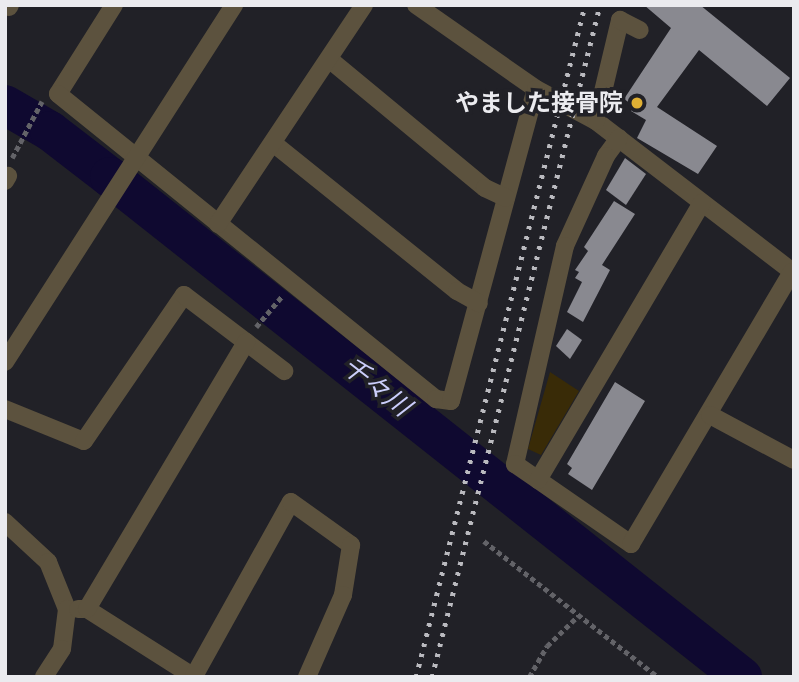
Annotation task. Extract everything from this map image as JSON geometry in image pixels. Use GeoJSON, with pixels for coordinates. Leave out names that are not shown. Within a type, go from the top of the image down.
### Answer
{"type":"FeatureCollection","features":[{"type":"Feature","properties":{"kind":"street"},"geometry":{"type":"LineString","coordinates":[[114,5],[58,94],[131,162],[218,224],[436,399],[451,401],[536,89]]}},
{"type":"Feature","properties":{"kind":"street"},"geometry":{"type":"LineString","coordinates":[[5,362],[90,224],[234,5]]}},
{"type":"Feature","properties":{"kind":"street"},"geometry":{"type":"LineString","coordinates":[[218,224],[364,5]]}},
{"type":"Feature","properties":{"kind":"street"},"geometry":{"type":"LineString","coordinates":[[416,5],[536,89],[596,121],[619,138],[793,273],[631,544],[515,464],[565,246],[606,156],[619,138]]}},
{"type":"Feature","properties":{"kind":"street"},"geometry":{"type":"LineString","coordinates":[[596,121],[620,20],[640,30]]}},
{"type":"Feature","properties":{"kind":"street"},"geometry":{"type":"LineString","coordinates":[[328,59],[485,188],[506,198]]}},
{"type":"Feature","properties":{"kind":"street"},"geometry":{"type":"LineString","coordinates":[[273,143],[457,291],[479,303]]}},
{"type":"Feature","properties":{"kind":"street"},"geometry":{"type":"LineString","coordinates":[[538,480],[702,203]]}},
{"type":"Feature","properties":{"kind":"street"},"geometry":{"type":"LineString","coordinates":[[5,409],[84,441],[184,295],[250,335],[284,371]]}},
{"type":"Feature","properties":{"kind":"street"},"geometry":{"type":"LineString","coordinates":[[86,609],[250,335]]}},
{"type":"Feature","properties":{"kind":"street"},"geometry":{"type":"LineString","coordinates":[[710,415],[794,460]]}},
{"type":"Feature","properties":{"kind":"street"},"geometry":{"type":"LineString","coordinates":[[67,610],[86,609],[194,677],[291,502],[351,545],[343,595],[307,677]]}},
{"type":"Feature","properties":{"kind":"street"},"geometry":{"type":"LineString","coordinates":[[5,522],[48,562],[67,610],[62,649],[44,677]]}},
{"type":"Feature","properties":{"kind":"path"},"geometry":{"type":"LineString","coordinates":[[7,178],[11,159],[42,102],[58,94]]}},
{"type":"Feature","properties":{"kind":"path"},"geometry":{"type":"LineString","coordinates":[[250,335],[282,295]]}},
{"type":"Feature","properties":{"kind":"path"},"geometry":{"type":"LineString","coordinates":[[484,541],[657,677]]}},
{"type":"Feature","properties":{"kind":"path"},"geometry":{"type":"LineString","coordinates":[[529,677],[547,646],[578,616]]}},
{"type":"Feature","properties":{"kind":"shaded area"},"geometry":{"type":"Polygon","coordinates":[[[550,372],[579,391],[541,455],[528,449],[550,372]]]}},
{"type":"Feature","properties":{"kind":"building"},"geometry":{"type":"Polygon","coordinates":[[[644,5],[700,5],[790,78],[767,106],[699,50],[657,107],[717,146],[698,174],[637,138],[646,120],[631,111],[634,106],[624,99],[671,28],[644,5]]]}},
{"type":"Feature","properties":{"kind":"building"},"geometry":{"type":"Polygon","coordinates":[[[625,158],[646,174],[626,205],[606,190],[625,158]]]}},
{"type":"Feature","properties":{"kind":"building"},"geometry":{"type":"Polygon","coordinates":[[[614,201],[635,214],[602,265],[610,270],[583,322],[567,312],[582,282],[575,278],[579,272],[575,270],[588,251],[584,247],[614,201]]]}},
{"type":"Feature","properties":{"kind":"building"},"geometry":{"type":"Polygon","coordinates":[[[567,329],[582,340],[570,359],[556,346],[567,329]]]}},
{"type":"Feature","properties":{"kind":"building"},"geometry":{"type":"Polygon","coordinates":[[[615,382],[645,401],[592,490],[568,474],[572,468],[567,464],[615,382]]]}},
{"type":"Feature","properties":{"kind":"waterway","name":"千々川"},"geometry":{"type":"LineString","coordinates":[[5,105],[50,131],[110,177],[742,677]]}},
{"type":"Feature","properties":{"kind":"railway"},"geometry":{"type":"LineString","coordinates":[[416,677],[585,5]]}},
{"type":"Feature","properties":{"kind":"railway"},"geometry":{"type":"LineString","coordinates":[[432,677],[600,5]]}},
{"type":"Feature","properties":{"kind":"place","name":"やました接骨院"},"geometry":{"type":"Point","coordinates":[637,103]}}]}
